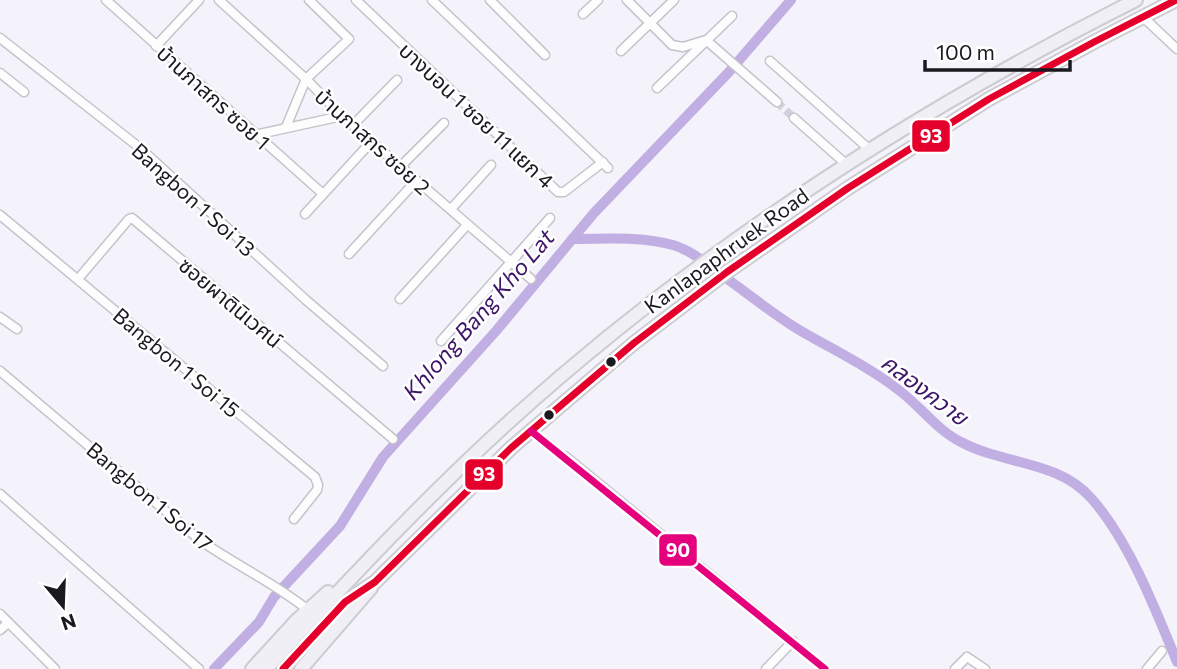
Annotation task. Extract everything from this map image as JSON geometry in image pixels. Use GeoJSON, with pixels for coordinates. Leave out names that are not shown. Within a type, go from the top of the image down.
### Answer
{"type":"FeatureCollection","features":[{"type":"Feature","properties":{"kind":"main road","name":"Kanlapaphruek Road"},"geometry":{"type":"LineString","coordinates":[[266,669],[363,565],[513,418],[593,350],[694,271],[793,199],[869,149],[984,80],[1134,0]]}},
{"type":"Feature","properties":{"kind":"main road","name":"Kanlapaphruek Road"},"geometry":{"type":"LineString","coordinates":[[284,669],[345,602],[374,582],[462,494],[531,431],[634,343],[727,272],[848,188],[978,106],[1048,66],[1176,0]]}},
{"type":"Feature","properties":{"kind":"main road","name":"Kanlapaphruek Road"},"geometry":{"type":"LineString","coordinates":[[252,669],[308,610],[363,565]]}},
{"type":"Feature","properties":{"kind":"main road","name":"Kanlapaphruek Road"},"geometry":{"type":"LineString","coordinates":[[301,669],[366,595],[374,582]]}},
{"type":"Feature","properties":{"kind":"street","name":"บ้านภาสกร ซอย 1"},"geometry":{"type":"LineString","coordinates":[[106,0],[323,194]]}},
{"type":"Feature","properties":{"kind":"street"},"geometry":{"type":"LineString","coordinates":[[156,46],[200,0]]}},
{"type":"Feature","properties":{"kind":"street","name":"บ้านภาสกร ซอย 2"},"geometry":{"type":"LineString","coordinates":[[219,0],[306,79],[342,116],[531,279]]}},
{"type":"Feature","properties":{"kind":"street"},"geometry":{"type":"LineString","coordinates":[[286,127],[306,79],[349,38],[309,0]]}},
{"type":"Feature","properties":{"kind":"street","name":"บางบอน 1 ซอย 11 แยก 4"},"geometry":{"type":"LineString","coordinates":[[356,0],[558,192],[564,192],[606,165],[432,0]]}},
{"type":"Feature","properties":{"kind":"street"},"geometry":{"type":"LineString","coordinates":[[490,0],[545,55]]}},
{"type":"Feature","properties":{"kind":"street"},"geometry":{"type":"LineString","coordinates":[[583,14],[598,0]]}},
{"type":"Feature","properties":{"kind":"street"},"geometry":{"type":"LineString","coordinates":[[626,0],[672,45],[683,47],[706,40]]}},
{"type":"Feature","properties":{"kind":"street"},"geometry":{"type":"LineString","coordinates":[[621,51],[674,0]]}},
{"type":"Feature","properties":{"kind":"street"},"geometry":{"type":"LineString","coordinates":[[657,88],[733,16]]}},
{"type":"Feature","properties":{"kind":"street"},"geometry":{"type":"LineString","coordinates":[[1143,17],[1177,49]]}},
{"type":"Feature","properties":{"kind":"street","name":"Bangbon 1 Soi 13"},"geometry":{"type":"LineString","coordinates":[[0,38],[140,148],[306,300],[383,366]]}},
{"type":"Feature","properties":{"kind":"street"},"geometry":{"type":"LineString","coordinates":[[706,40],[777,103]]}},
{"type":"Feature","properties":{"kind":"street"},"geometry":{"type":"LineString","coordinates":[[770,61],[869,149]]}},
{"type":"Feature","properties":{"kind":"street"},"geometry":{"type":"LineString","coordinates":[[0,73],[24,92]]}},
{"type":"Feature","properties":{"kind":"street"},"geometry":{"type":"LineString","coordinates":[[354,125],[397,80]]}},
{"type":"Feature","properties":{"kind":"street"},"geometry":{"type":"LineString","coordinates":[[255,135],[342,116]]}},
{"type":"Feature","properties":{"kind":"street"},"geometry":{"type":"LineString","coordinates":[[794,118],[846,164]]}},
{"type":"Feature","properties":{"kind":"street"},"geometry":{"type":"LineString","coordinates":[[400,167],[444,123]]}},
{"type":"Feature","properties":{"kind":"street"},"geometry":{"type":"LineString","coordinates":[[305,214],[372,141]]}},
{"type":"Feature","properties":{"kind":"street"},"geometry":{"type":"LineString","coordinates":[[451,209],[492,165]]}},
{"type":"Feature","properties":{"kind":"street"},"geometry":{"type":"LineString","coordinates":[[349,254],[416,181]]}},
{"type":"Feature","properties":{"kind":"street","name":"Bangbon 1 Soi 15"},"geometry":{"type":"LineString","coordinates":[[0,215],[315,478],[317,490],[294,519]]}},
{"type":"Feature","properties":{"kind":"street","name":"ซอยผาตินิเวศน์"},"geometry":{"type":"LineString","coordinates":[[79,279],[132,218],[393,439]]}},
{"type":"Feature","properties":{"kind":"street"},"geometry":{"type":"LineString","coordinates":[[441,341],[550,218]]}},
{"type":"Feature","properties":{"kind":"street"},"geometry":{"type":"LineString","coordinates":[[400,299],[467,225]]}},
{"type":"Feature","properties":{"kind":"street"},"geometry":{"type":"LineString","coordinates":[[0,317],[17,329]]}},
{"type":"Feature","properties":{"kind":"street","name":"Bangbon 1 Soi 17"},"geometry":{"type":"LineString","coordinates":[[0,371],[200,540],[278,587],[308,610]]}},
{"type":"Feature","properties":{"kind":"street"},"geometry":{"type":"LineString","coordinates":[[531,431],[552,447]]}},
{"type":"Feature","properties":{"kind":"street"},"geometry":{"type":"LineString","coordinates":[[565,456],[825,669]]}},
{"type":"Feature","properties":{"kind":"street"},"geometry":{"type":"LineString","coordinates":[[0,494],[199,669]]}},
{"type":"Feature","properties":{"kind":"street"},"geometry":{"type":"LineString","coordinates":[[0,614],[55,669]]}},
{"type":"Feature","properties":{"kind":"street"},"geometry":{"type":"LineString","coordinates":[[0,630],[8,623]]}},
{"type":"Feature","properties":{"kind":"street"},"geometry":{"type":"LineString","coordinates":[[766,669],[793,641]]}},
{"type":"Feature","properties":{"kind":"street"},"geometry":{"type":"LineString","coordinates":[[1147,669],[1162,651]]}},
{"type":"Feature","properties":{"kind":"street"},"geometry":{"type":"LineString","coordinates":[[955,669],[967,657],[985,669]]}},
{"type":"Feature","properties":{"kind":"waterway","name":"Khlong Bang Kho Lat"},"geometry":{"type":"LineString","coordinates":[[214,669],[259,622],[274,597],[340,526],[383,457],[496,331],[594,213],[728,73],[791,0]]}},
{"type":"Feature","properties":{"kind":"waterway","name":"คลองควาย"},"geometry":{"type":"LineString","coordinates":[[572,239],[648,240],[685,250],[786,321],[884,379],[952,437],[978,449],[1062,476],[1077,486],[1091,498],[1129,554],[1177,662]]}},
{"type":"Feature","properties":{"kind":"tunnel"},"geometry":{"type":"LineString","coordinates":[[777,102],[794,118]]}},
{"type":"Feature","properties":{"kind":"transit line","name":"93"},"geometry":{"type":"LineString","coordinates":[[283,669],[345,602],[375,582],[511,448],[634,343],[727,272],[848,188],[989,99],[1176,0]]}},
{"type":"Feature","properties":{"kind":"transit line","name":"90"},"geometry":{"type":"LineString","coordinates":[[531,431],[825,669]]}}]}
